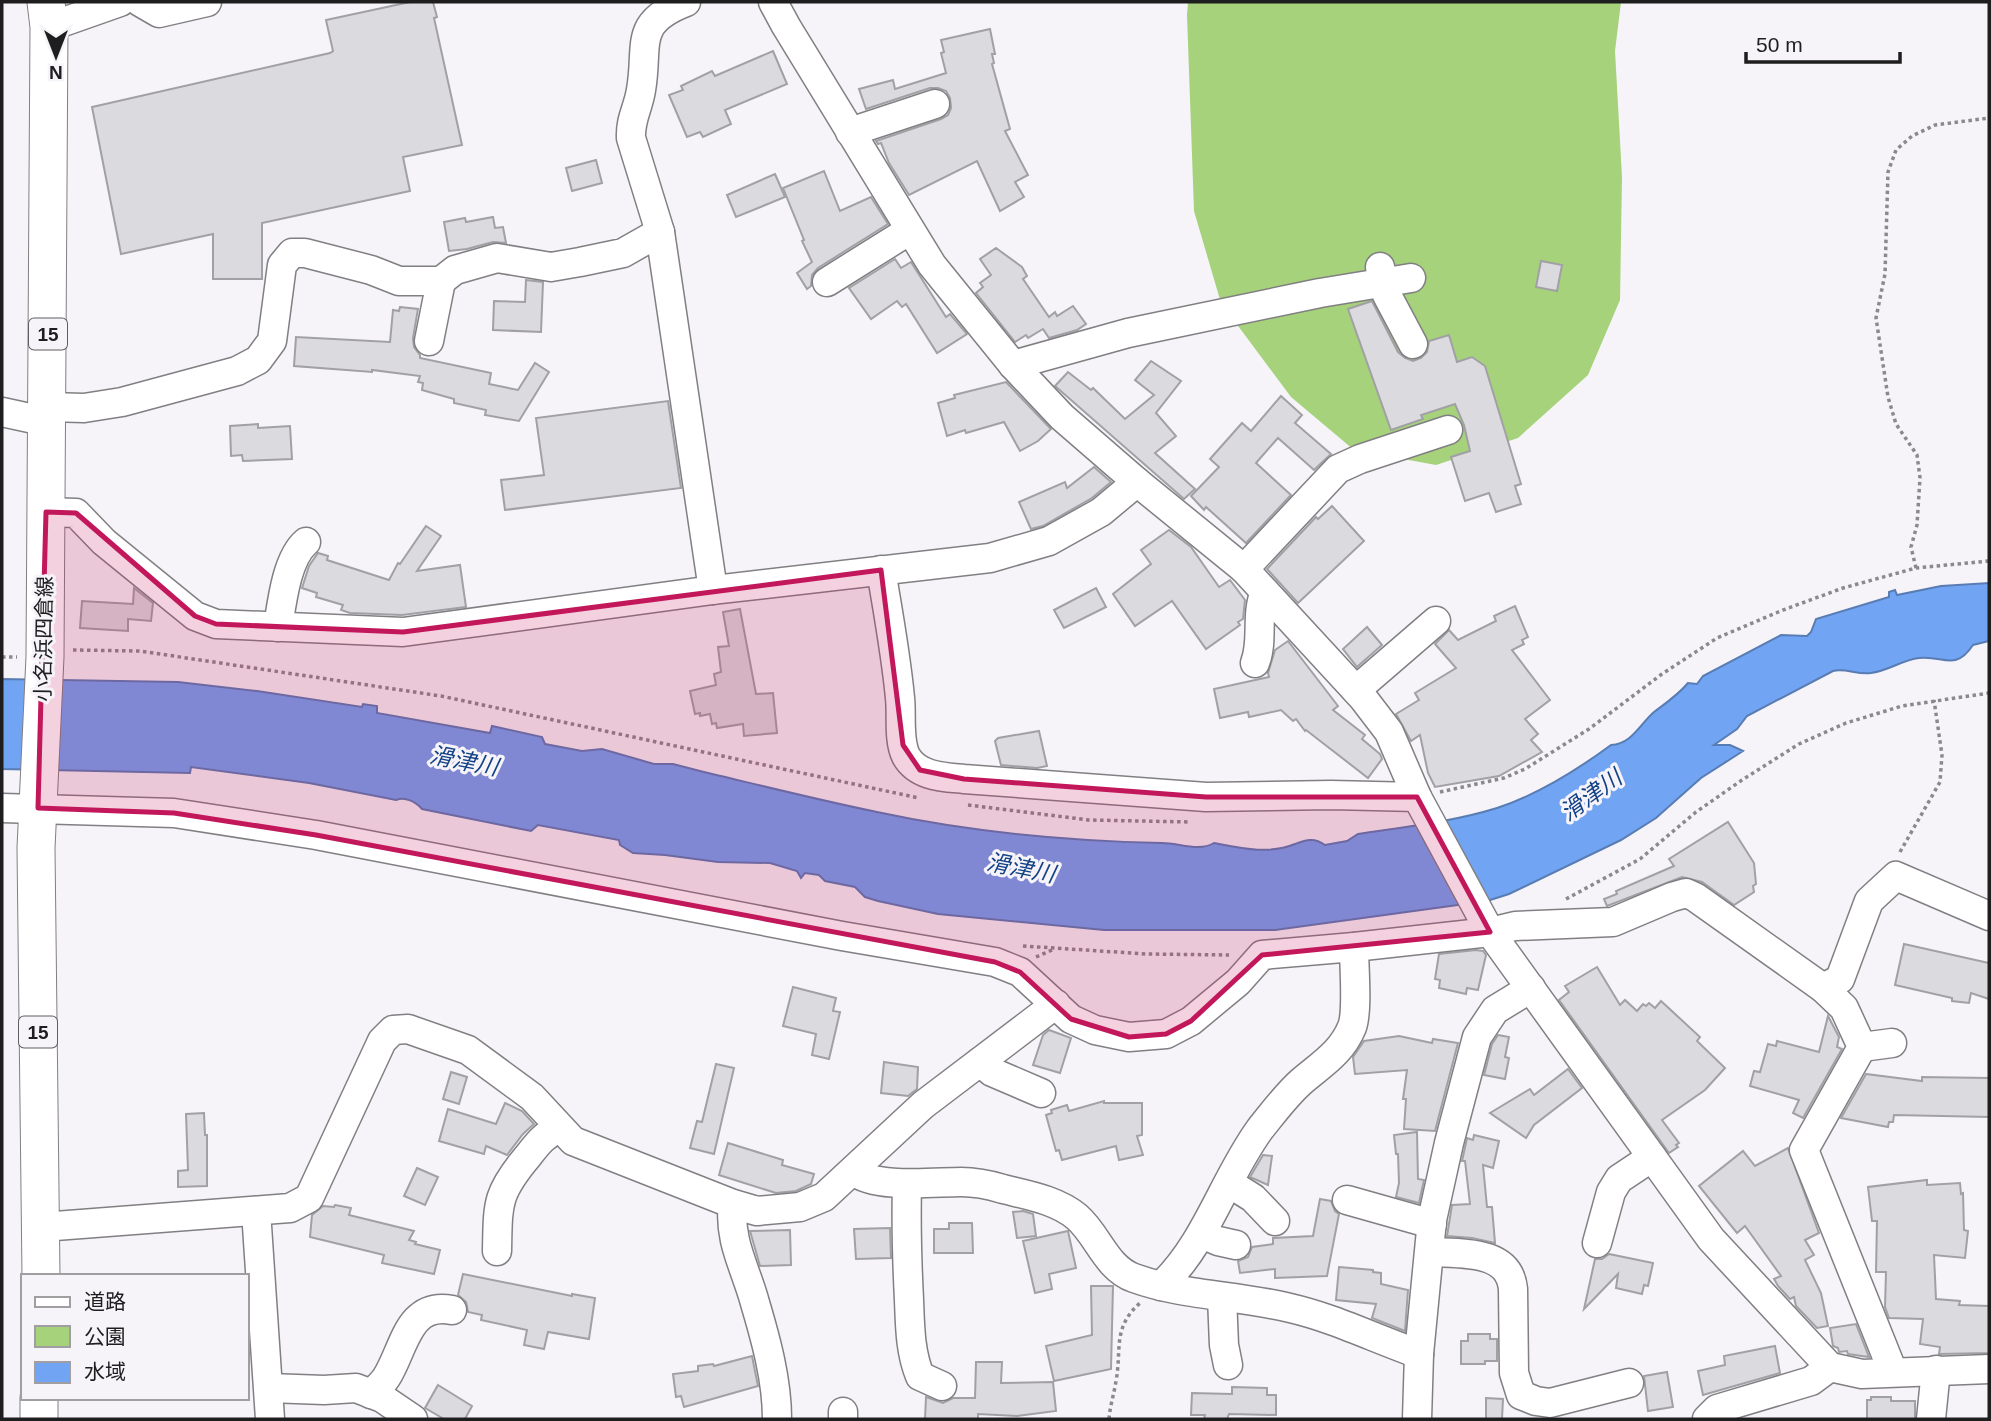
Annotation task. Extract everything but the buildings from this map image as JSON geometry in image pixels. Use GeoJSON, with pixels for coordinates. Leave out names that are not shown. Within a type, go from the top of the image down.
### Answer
{"type":"FeatureCollection","features":[{"type":"Feature","properties":{"kind":"main road","name":"小名浜四倉線"},"geometry":{"type":"LineString","coordinates":[[41,1274],[36,848],[45,662],[48,415],[47,14]]}},
{"type":"Feature","properties":{"kind":"main road"},"geometry":{"type":"LineString","coordinates":[[38,1419],[39,1400]]}},
{"type":"Feature","properties":{"kind":"street"},"geometry":{"type":"LineString","coordinates":[[47,14],[120,2]]}},
{"type":"Feature","properties":{"kind":"street"},"geometry":{"type":"LineString","coordinates":[[140,2],[159,13],[207,2]]}},
{"type":"Feature","properties":{"kind":"street"},"geometry":{"type":"LineString","coordinates":[[686,2],[661,13],[649,27],[644,41],[641,91],[630,123],[631,138],[660,232],[713,590]]}},
{"type":"Feature","properties":{"kind":"street"},"geometry":{"type":"LineString","coordinates":[[774,2],[932,265],[1013,365],[1062,417],[1244,569],[1356,690],[1389,732],[1420,801],[1488,928],[1711,1240],[1830,1367],[1862,1374],[1989,1369]]}},
{"type":"Feature","properties":{"kind":"street"},"geometry":{"type":"LineString","coordinates":[[850,132],[935,104]]}},
{"type":"Feature","properties":{"kind":"street"},"geometry":{"type":"LineString","coordinates":[[827,282],[910,230]]}},
{"type":"Feature","properties":{"kind":"street"},"geometry":{"type":"LineString","coordinates":[[2,412],[48,415],[122,402],[237,371],[257,360],[272,341],[282,265],[292,253],[305,253],[372,270],[399,281],[441,281],[455,270],[497,258],[551,267],[601,258],[623,253],[660,232]]}},
{"type":"Feature","properties":{"kind":"street"},"geometry":{"type":"LineString","coordinates":[[1013,365],[1128,333],[1320,293],[1381,274],[1411,278]]}},
{"type":"Feature","properties":{"kind":"street"},"geometry":{"type":"LineString","coordinates":[[1381,274],[1413,344]]}},
{"type":"Feature","properties":{"kind":"street"},"geometry":{"type":"LineString","coordinates":[[429,341],[441,281]]}},
{"type":"Feature","properties":{"kind":"street"},"geometry":{"type":"LineString","coordinates":[[1244,569],[1338,469],[1448,430]]}},
{"type":"Feature","properties":{"kind":"street"},"geometry":{"type":"LineString","coordinates":[[46,512],[76,513],[104,542],[195,615],[216,624],[403,632],[713,590],[990,558],[1049,541],[1101,512],[1137,482]]}},
{"type":"Feature","properties":{"kind":"street"},"geometry":{"type":"LineString","coordinates":[[278,627],[296,551],[306,542]]}},
{"type":"Feature","properties":{"kind":"street"},"geometry":{"type":"LineString","coordinates":[[881,570],[900,698],[903,745],[907,757],[920,770],[964,779],[1206,797],[1331,795],[1420,801]]}},
{"type":"Feature","properties":{"kind":"street"},"geometry":{"type":"LineString","coordinates":[[1255,663],[1260,650],[1260,604],[1265,592]]}},
{"type":"Feature","properties":{"kind":"street"},"geometry":{"type":"LineString","coordinates":[[1356,690],[1436,621]]}},
{"type":"Feature","properties":{"kind":"street"},"geometry":{"type":"LineString","coordinates":[[2,808],[38,798],[174,813],[316,835],[842,936],[995,962],[1020,972],[1071,1019],[1095,1030],[1129,1037],[1166,1034],[1200,1013],[1238,982],[1262,955],[1354,947],[1488,928],[1613,922],[1686,893],[1823,988],[1844,1008],[1862,1047]]}},
{"type":"Feature","properties":{"kind":"street"},"geometry":{"type":"LineString","coordinates":[[1823,988],[1840,979],[1869,901],[1896,876],[1989,916]]}},
{"type":"Feature","properties":{"kind":"street"},"geometry":{"type":"LineString","coordinates":[[1161,1286],[1176,1271],[1202,1234],[1241,1158],[1261,1129],[1292,1091],[1330,1060],[1353,1025],[1354,947]]}},
{"type":"Feature","properties":{"kind":"street"},"geometry":{"type":"LineString","coordinates":[[1417,1419],[1419,1354],[1432,1224],[1449,1143],[1477,1037],[1495,1010],[1531,988]]}},
{"type":"Feature","properties":{"kind":"street"},"geometry":{"type":"LineString","coordinates":[[42,1227],[290,1208],[309,1198],[382,1041],[393,1030],[408,1028],[468,1051],[532,1097],[573,1140],[733,1204],[757,1211],[800,1207],[824,1197],[923,1105],[1056,1004]]}},
{"type":"Feature","properties":{"kind":"street"},"geometry":{"type":"LineString","coordinates":[[1862,1047],[1892,1043]]}},
{"type":"Feature","properties":{"kind":"street"},"geometry":{"type":"LineString","coordinates":[[1862,1047],[1804,1150],[1893,1372]]}},
{"type":"Feature","properties":{"kind":"street"},"geometry":{"type":"LineString","coordinates":[[981,1062],[992,1072],[1041,1093]]}},
{"type":"Feature","properties":{"kind":"street"},"geometry":{"type":"LineString","coordinates":[[497,1251],[498,1211],[502,1193],[511,1176],[546,1133],[560,1128]]}},
{"type":"Feature","properties":{"kind":"street"},"geometry":{"type":"LineString","coordinates":[[1597,1243],[1611,1192],[1619,1179],[1651,1157]]}},
{"type":"Feature","properties":{"kind":"street"},"geometry":{"type":"LineString","coordinates":[[853,1171],[860,1177],[907,1184],[965,1182],[1051,1202],[1080,1220],[1107,1257],[1130,1277],[1161,1286],[1288,1307],[1419,1354]]}},
{"type":"Feature","properties":{"kind":"street"},"geometry":{"type":"LineString","coordinates":[[1229,1183],[1253,1198],[1275,1221]]}},
{"type":"Feature","properties":{"kind":"street"},"geometry":{"type":"LineString","coordinates":[[907,1184],[905,1233],[911,1343],[920,1376],[942,1386]]}},
{"type":"Feature","properties":{"kind":"street"},"geometry":{"type":"LineString","coordinates":[[1347,1200],[1432,1224]]}},
{"type":"Feature","properties":{"kind":"street"},"geometry":{"type":"LineString","coordinates":[[733,1204],[731,1219],[734,1241],[755,1303],[777,1390],[777,1419]]}},
{"type":"Feature","properties":{"kind":"street"},"geometry":{"type":"LineString","coordinates":[[256,1211],[270,1419]]}},
{"type":"Feature","properties":{"kind":"street"},"geometry":{"type":"LineString","coordinates":[[1202,1234],[1236,1245]]}},
{"type":"Feature","properties":{"kind":"street"},"geometry":{"type":"LineString","coordinates":[[1430,1252],[1482,1257],[1493,1260],[1506,1269],[1511,1278],[1514,1373],[1521,1395],[1550,1403],[1629,1383]]}},
{"type":"Feature","properties":{"kind":"street"},"geometry":{"type":"LineString","coordinates":[[1222,1297],[1224,1345],[1228,1366]]}},
{"type":"Feature","properties":{"kind":"street"},"geometry":{"type":"LineString","coordinates":[[371,1394],[385,1381],[410,1326],[431,1311],[442,1308],[452,1310]]}},
{"type":"Feature","properties":{"kind":"street"},"geometry":{"type":"LineString","coordinates":[[1707,1419],[1717,1409],[1811,1381],[1830,1367]]}},
{"type":"Feature","properties":{"kind":"street"},"geometry":{"type":"LineString","coordinates":[[1931,1419],[1936,1370]]}},
{"type":"Feature","properties":{"kind":"street"},"geometry":{"type":"LineString","coordinates":[[269,1388],[356,1388],[382,1398],[413,1419]]}},
{"type":"Feature","properties":{"kind":"path"},"geometry":{"type":"LineString","coordinates":[[1916,568],[1911,547],[1917,525],[1919,501],[1917,455],[1896,424],[1876,318],[1885,274],[1888,172],[1896,150],[1912,136],[1935,125],[1989,118]]}},
{"type":"Feature","properties":{"kind":"path"},"geometry":{"type":"LineString","coordinates":[[1420,801],[1504,778],[1525,769],[1589,729],[1662,674],[1717,638],[1783,610],[1843,588],[1916,568],[1989,561]]}},
{"type":"Feature","properties":{"kind":"path"},"geometry":{"type":"LineString","coordinates":[[2,657],[45,662],[74,650],[140,651],[441,696],[924,799]]}},
{"type":"Feature","properties":{"kind":"path"},"geometry":{"type":"LineString","coordinates":[[1560,902],[1640,859],[1705,806],[1799,744],[1846,723],[1902,706],[1934,699],[1989,693]]}},
{"type":"Feature","properties":{"kind":"path"},"geometry":{"type":"LineString","coordinates":[[1896,876],[1893,865],[1940,782],[1942,755],[1934,699]]}},
{"type":"Feature","properties":{"kind":"path"},"geometry":{"type":"LineString","coordinates":[[962,804],[1089,820],[1199,822]]}},
{"type":"Feature","properties":{"kind":"path"},"geometry":{"type":"LineString","coordinates":[[1109,1419],[1117,1379],[1117,1344],[1122,1324],[1136,1307],[1161,1286]]}},
{"type":"Feature","properties":{"kind":"highlighted area"},"geometry":{"type":"Polygon","coordinates":[[[46,512],[76,513],[195,616],[216,624],[403,632],[881,570],[903,745],[920,770],[964,779],[1206,797],[1417,797],[1490,932],[1262,955],[1191,1021],[1166,1034],[1129,1037],[1071,1019],[1020,972],[995,962],[316,835],[174,813],[38,808],[46,512]]]}},
{"type":"Feature","properties":{"kind":"green space"},"geometry":{"type":"Polygon","coordinates":[[[1188,2],[1621,2],[1615,51],[1622,177],[1620,300],[1588,375],[1518,438],[1436,465],[1354,450],[1291,397],[1221,303],[1194,211],[1188,2]]]}},
{"type":"Feature","properties":{"kind":"water","name":"滑津川"},"geometry":{"type":"Polygon","coordinates":[[[1989,583],[1989,641],[1973,645],[1960,658],[1954,660],[1919,658],[1871,673],[1833,671],[1747,716],[1737,729],[1714,745],[1730,745],[1743,751],[1701,778],[1656,818],[1621,840],[1509,894],[1487,901],[1275,930],[1104,930],[938,914],[865,897],[855,887],[825,881],[819,875],[805,873],[801,878],[797,871],[770,863],[718,862],[633,853],[620,845],[619,840],[538,825],[531,831],[422,809],[407,799],[396,800],[309,783],[191,767],[190,773],[2,769],[2,679],[178,682],[362,707],[363,704],[377,706],[377,713],[490,733],[492,726],[542,737],[545,744],[582,751],[602,749],[654,764],[673,764],[855,807],[983,830],[1055,838],[1168,843],[1195,847],[1214,843],[1264,850],[1310,840],[1325,845],[1347,841],[1358,834],[1480,813],[1527,796],[1571,772],[1611,745],[1625,741],[1688,683],[1697,684],[1703,676],[1781,635],[1807,636],[1816,619],[1889,597],[1889,592],[1895,590],[1897,595],[1941,586],[1989,583]]]}}]}
